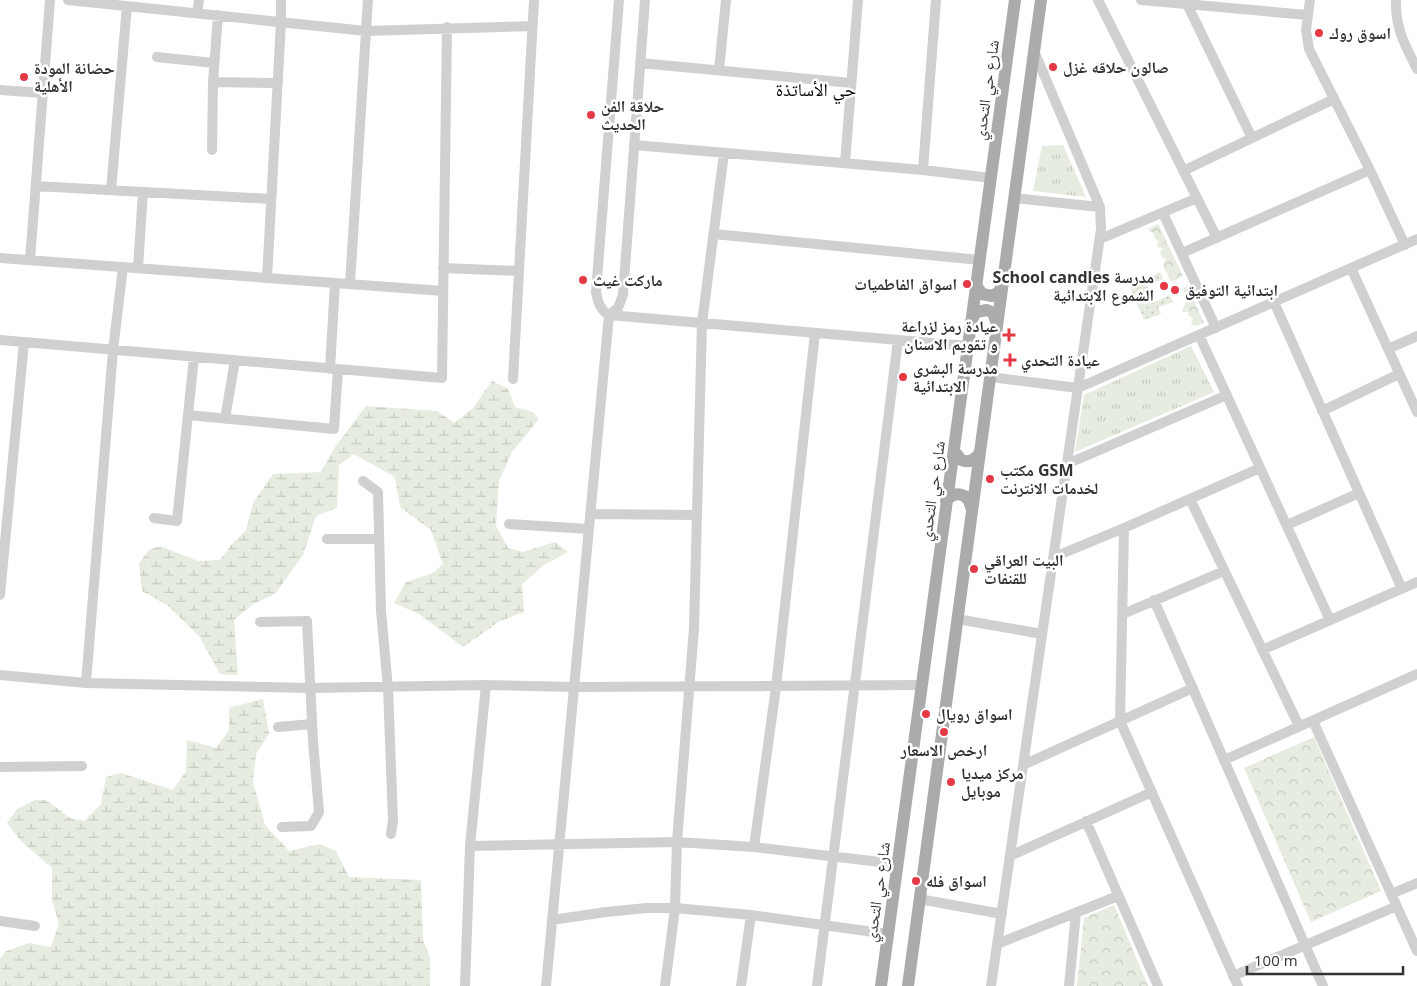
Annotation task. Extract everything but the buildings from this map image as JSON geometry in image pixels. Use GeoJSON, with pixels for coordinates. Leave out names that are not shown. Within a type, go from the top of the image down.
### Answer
{"type":"FeatureCollection","features":[{"type":"Feature","properties":{"kind":"main road","name":"شارع حي التحدي"},"geometry":{"type":"LineString","coordinates":[[881,986],[991,178],[1011,0]]}},
{"type":"Feature","properties":{"kind":"main road"},"geometry":{"type":"LineString","coordinates":[[908,986],[971,507],[1041,0]]}},
{"type":"Feature","properties":{"kind":"main road"},"geometry":{"type":"LineString","coordinates":[[976,285],[982,294],[989,296],[996,294],[1002,285]]}},
{"type":"Feature","properties":{"kind":"main road"},"geometry":{"type":"LineString","coordinates":[[971,322],[976,312],[987,310],[993,313],[997,324]]}},
{"type":"Feature","properties":{"kind":"main road"},"geometry":{"type":"LineString","coordinates":[[954,451],[961,460],[969,462],[976,458],[980,452]]}},
{"type":"Feature","properties":{"kind":"main road"},"geometry":{"type":"LineString","coordinates":[[946,501],[954,494],[961,494],[967,498],[971,507]]}},
{"type":"Feature","properties":{"kind":"street"},"geometry":{"type":"LineString","coordinates":[[30,260],[50,0]]}},
{"type":"Feature","properties":{"kind":"street"},"geometry":{"type":"LineString","coordinates":[[68,0],[127,6],[154,5],[197,13],[366,31],[446,27],[532,26]]}},
{"type":"Feature","properties":{"kind":"street"},"geometry":{"type":"LineString","coordinates":[[197,13],[199,0]]}},
{"type":"Feature","properties":{"kind":"street"},"geometry":{"type":"LineString","coordinates":[[267,278],[281,22],[280,0]]}},
{"type":"Feature","properties":{"kind":"street"},"geometry":{"type":"LineString","coordinates":[[350,284],[368,0]]}},
{"type":"Feature","properties":{"kind":"street"},"geometry":{"type":"LineString","coordinates":[[514,379],[534,0]]}},
{"type":"Feature","properties":{"kind":"street"},"geometry":{"type":"LineString","coordinates":[[619,0],[596,292],[601,308],[609,315],[968,346]]}},
{"type":"Feature","properties":{"kind":"street"},"geometry":{"type":"LineString","coordinates":[[546,986],[609,315],[618,308],[623,295],[645,0]]}},
{"type":"Feature","properties":{"kind":"street"},"geometry":{"type":"LineString","coordinates":[[720,70],[726,0]]}},
{"type":"Feature","properties":{"kind":"street"},"geometry":{"type":"LineString","coordinates":[[845,163],[858,0]]}},
{"type":"Feature","properties":{"kind":"street"},"geometry":{"type":"LineString","coordinates":[[923,170],[936,0]]}},
{"type":"Feature","properties":{"kind":"street"},"geometry":{"type":"LineString","coordinates":[[1098,0],[1217,238]]}},
{"type":"Feature","properties":{"kind":"street"},"geometry":{"type":"LineString","coordinates":[[1141,0],[1307,15]]}},
{"type":"Feature","properties":{"kind":"street"},"geometry":{"type":"LineString","coordinates":[[1310,0],[1307,15],[1307,43],[1405,245]]}},
{"type":"Feature","properties":{"kind":"street"},"geometry":{"type":"LineString","coordinates":[[1396,0],[1396,17],[1400,34],[1417,69]]}},
{"type":"Feature","properties":{"kind":"street"},"geometry":{"type":"LineString","coordinates":[[1187,4],[1252,138]]}},
{"type":"Feature","properties":{"kind":"street"},"geometry":{"type":"LineString","coordinates":[[111,190],[127,6]]}},
{"type":"Feature","properties":{"kind":"street"},"geometry":{"type":"LineString","coordinates":[[212,150],[213,82],[218,15]]}},
{"type":"Feature","properties":{"kind":"street"},"geometry":{"type":"LineString","coordinates":[[0,340],[442,378],[446,27]]}},
{"type":"Feature","properties":{"kind":"street"},"geometry":{"type":"LineString","coordinates":[[991,986],[1102,216],[1100,207],[1034,51]]}},
{"type":"Feature","properties":{"kind":"street"},"geometry":{"type":"LineString","coordinates":[[157,57],[214,62]]}},
{"type":"Feature","properties":{"kind":"street"},"geometry":{"type":"LineString","coordinates":[[640,63],[851,83]]}},
{"type":"Feature","properties":{"kind":"street"},"geometry":{"type":"LineString","coordinates":[[213,82],[278,83]]}},
{"type":"Feature","properties":{"kind":"street"},"geometry":{"type":"LineString","coordinates":[[0,90],[43,92]]}},
{"type":"Feature","properties":{"kind":"street"},"geometry":{"type":"LineString","coordinates":[[1183,171],[1334,99]]}},
{"type":"Feature","properties":{"kind":"street"},"geometry":{"type":"LineString","coordinates":[[634,145],[923,170],[991,178]]}},
{"type":"Feature","properties":{"kind":"street"},"geometry":{"type":"LineString","coordinates":[[665,986],[675,908],[677,842],[694,628],[702,323],[724,153]]}},
{"type":"Feature","properties":{"kind":"street"},"geometry":{"type":"LineString","coordinates":[[1182,254],[1370,170]]}},
{"type":"Feature","properties":{"kind":"street"},"geometry":{"type":"LineString","coordinates":[[36,186],[271,199]]}},
{"type":"Feature","properties":{"kind":"street"},"geometry":{"type":"LineString","coordinates":[[138,268],[143,192]]}},
{"type":"Feature","properties":{"kind":"street"},"geometry":{"type":"LineString","coordinates":[[1014,198],[1100,207]]}},
{"type":"Feature","properties":{"kind":"street"},"geometry":{"type":"LineString","coordinates":[[1100,240],[1197,198]]}},
{"type":"Feature","properties":{"kind":"street"},"geometry":{"type":"LineString","coordinates":[[1163,213],[1216,328]]}},
{"type":"Feature","properties":{"kind":"street"},"geometry":{"type":"LineString","coordinates":[[714,234],[980,260]]}},
{"type":"Feature","properties":{"kind":"street"},"geometry":{"type":"LineString","coordinates":[[990,377],[1078,388],[1417,239]]}},
{"type":"Feature","properties":{"kind":"street"},"geometry":{"type":"LineString","coordinates":[[0,258],[443,290]]}},
{"type":"Feature","properties":{"kind":"street"},"geometry":{"type":"LineString","coordinates":[[86,683],[113,350],[123,267]]}},
{"type":"Feature","properties":{"kind":"street"},"geometry":{"type":"LineString","coordinates":[[443,268],[519,271]]}},
{"type":"Feature","properties":{"kind":"street"},"geometry":{"type":"LineString","coordinates":[[1351,268],[1417,412]]}},
{"type":"Feature","properties":{"kind":"street"},"geometry":{"type":"LineString","coordinates":[[188,415],[334,429],[335,283]]}},
{"type":"Feature","properties":{"kind":"street"},"geometry":{"type":"LineString","coordinates":[[1274,302],[1402,589]]}},
{"type":"Feature","properties":{"kind":"street"},"geometry":{"type":"LineString","coordinates":[[754,848],[776,687],[815,333]]}},
{"type":"Feature","properties":{"kind":"street"},"geometry":{"type":"LineString","coordinates":[[1199,335],[1330,620]]}},
{"type":"Feature","properties":{"kind":"street"},"geometry":{"type":"LineString","coordinates":[[1388,349],[1417,336]]}},
{"type":"Feature","properties":{"kind":"street"},"geometry":{"type":"LineString","coordinates":[[817,986],[898,340]]}},
{"type":"Feature","properties":{"kind":"street"},"geometry":{"type":"LineString","coordinates":[[0,595],[24,342]]}},
{"type":"Feature","properties":{"kind":"street"},"geometry":{"type":"LineString","coordinates":[[154,518],[177,521],[194,357]]}},
{"type":"Feature","properties":{"kind":"street"},"geometry":{"type":"LineString","coordinates":[[226,419],[235,360]]}},
{"type":"Feature","properties":{"kind":"street"},"geometry":{"type":"LineString","coordinates":[[1322,411],[1399,374]]}},
{"type":"Feature","properties":{"kind":"street"},"geometry":{"type":"LineString","coordinates":[[1067,464],[1227,395]]}},
{"type":"Feature","properties":{"kind":"street"},"geometry":{"type":"LineString","coordinates":[[1054,558],[1260,468]]}},
{"type":"Feature","properties":{"kind":"street"},"geometry":{"type":"LineString","coordinates":[[363,481],[378,492],[381,611],[388,688],[391,834]]}},
{"type":"Feature","properties":{"kind":"street"},"geometry":{"type":"LineString","coordinates":[[1286,525],[1359,493]]}},
{"type":"Feature","properties":{"kind":"street"},"geometry":{"type":"LineString","coordinates":[[1190,499],[1299,726]]}},
{"type":"Feature","properties":{"kind":"street"},"geometry":{"type":"LineString","coordinates":[[590,514],[697,516]]}},
{"type":"Feature","properties":{"kind":"street"},"geometry":{"type":"LineString","coordinates":[[509,524],[589,529]]}},
{"type":"Feature","properties":{"kind":"street"},"geometry":{"type":"LineString","coordinates":[[1124,528],[1120,721],[1235,981],[1306,945],[1397,906]]}},
{"type":"Feature","properties":{"kind":"street"},"geometry":{"type":"LineString","coordinates":[[328,539],[379,539]]}},
{"type":"Feature","properties":{"kind":"street"},"geometry":{"type":"LineString","coordinates":[[1123,614],[1224,571]]}},
{"type":"Feature","properties":{"kind":"street"},"geometry":{"type":"LineString","coordinates":[[1262,650],[1417,582]]}},
{"type":"Feature","properties":{"kind":"street"},"geometry":{"type":"LineString","coordinates":[[1154,600],[1324,986]]}},
{"type":"Feature","properties":{"kind":"street"},"geometry":{"type":"LineString","coordinates":[[957,619],[1042,634]]}},
{"type":"Feature","properties":{"kind":"street"},"geometry":{"type":"LineString","coordinates":[[260,622],[307,621],[319,812],[312,826],[282,827]]}},
{"type":"Feature","properties":{"kind":"street"},"geometry":{"type":"LineString","coordinates":[[1224,760],[1417,674]]}},
{"type":"Feature","properties":{"kind":"street"},"geometry":{"type":"LineString","coordinates":[[0,675],[86,683],[310,688],[486,685],[776,687],[922,685]]}},
{"type":"Feature","properties":{"kind":"street"},"geometry":{"type":"LineString","coordinates":[[465,986],[470,846],[486,685]]}},
{"type":"Feature","properties":{"kind":"street"},"geometry":{"type":"LineString","coordinates":[[1023,765],[1193,688]]}},
{"type":"Feature","properties":{"kind":"street"},"geometry":{"type":"LineString","coordinates":[[1313,721],[1417,951]]}},
{"type":"Feature","properties":{"kind":"street"},"geometry":{"type":"LineString","coordinates":[[278,727],[312,724]]}},
{"type":"Feature","properties":{"kind":"street"},"geometry":{"type":"LineString","coordinates":[[0,767],[82,766]]}},
{"type":"Feature","properties":{"kind":"street"},"geometry":{"type":"LineString","coordinates":[[1010,856],[1152,792]]}},
{"type":"Feature","properties":{"kind":"street"},"geometry":{"type":"LineString","coordinates":[[1086,822],[1158,986]]}},
{"type":"Feature","properties":{"kind":"street"},"geometry":{"type":"LineString","coordinates":[[470,846],[677,842],[754,848],[897,864]]}},
{"type":"Feature","properties":{"kind":"street"},"geometry":{"type":"LineString","coordinates":[[1391,894],[1417,883]]}},
{"type":"Feature","properties":{"kind":"street"},"geometry":{"type":"LineString","coordinates":[[997,944],[1118,896]]}},
{"type":"Feature","properties":{"kind":"street"},"geometry":{"type":"LineString","coordinates":[[919,900],[1002,914]]}},
{"type":"Feature","properties":{"kind":"street"},"geometry":{"type":"LineString","coordinates":[[552,920],[622,910],[675,908],[751,915],[888,934]]}},
{"type":"Feature","properties":{"kind":"street"},"geometry":{"type":"LineString","coordinates":[[1069,986],[1076,913]]}},
{"type":"Feature","properties":{"kind":"street"},"geometry":{"type":"LineString","coordinates":[[741,986],[751,915]]}},
{"type":"Feature","properties":{"kind":"street"},"geometry":{"type":"LineString","coordinates":[[0,921],[35,926]]}},
{"type":"Feature","properties":{"kind":"green space"},"geometry":{"type":"Polygon","coordinates":[[[1063,145],[1086,197],[1033,191],[1042,146],[1063,145]]]}},
{"type":"Feature","properties":{"kind":"green space"},"geometry":{"type":"Polygon","coordinates":[[[1158,224],[1183,276],[1171,282],[1163,265],[1166,259],[1160,253],[1163,248],[1157,247],[1158,241],[1154,237],[1154,233],[1148,229],[1158,224]]]}},
{"type":"Feature","properties":{"kind":"green space"},"geometry":{"type":"Polygon","coordinates":[[[1160,272],[1163,279],[1147,286],[1150,292],[1135,299],[1130,286],[1160,272]]]}},
{"type":"Feature","properties":{"kind":"green space"},"geometry":{"type":"Polygon","coordinates":[[[1187,286],[1204,323],[1196,326],[1191,323],[1193,318],[1188,315],[1189,312],[1182,312],[1187,298],[1183,289],[1187,286]]]}},
{"type":"Feature","properties":{"kind":"green space"},"geometry":{"type":"Polygon","coordinates":[[[1170,295],[1173,302],[1158,307],[1161,314],[1144,320],[1137,304],[1152,297],[1155,302],[1170,295]]]}},
{"type":"Feature","properties":{"kind":"green space"},"geometry":{"type":"Polygon","coordinates":[[[1191,346],[1214,392],[1075,452],[1084,395],[1191,346]]]}},
{"type":"Feature","properties":{"kind":"green space"},"geometry":{"type":"Polygon","coordinates":[[[492,381],[508,389],[515,407],[533,412],[539,419],[512,452],[499,481],[496,526],[508,548],[523,552],[555,542],[568,552],[544,565],[522,584],[524,612],[500,621],[463,647],[419,614],[394,603],[406,582],[433,573],[443,564],[431,530],[400,507],[395,477],[354,454],[339,465],[337,508],[316,516],[303,555],[275,594],[253,604],[234,620],[238,675],[220,674],[199,636],[167,605],[142,591],[139,563],[149,550],[160,546],[198,561],[220,560],[246,530],[253,503],[273,474],[321,472],[335,447],[366,406],[437,411],[454,423],[473,408],[492,381]]]}},
{"type":"Feature","properties":{"kind":"green space"},"geometry":{"type":"Polygon","coordinates":[[[263,699],[269,734],[256,754],[253,782],[265,825],[289,851],[320,844],[336,851],[349,877],[421,880],[423,939],[430,958],[430,986],[0,986],[0,959],[6,951],[29,943],[51,947],[59,924],[52,899],[52,868],[22,842],[7,823],[17,809],[35,800],[46,800],[70,818],[84,821],[101,804],[106,777],[121,773],[173,790],[186,771],[187,740],[216,748],[229,730],[229,708],[263,699]]]}},
{"type":"Feature","properties":{"kind":"green space"},"geometry":{"type":"Polygon","coordinates":[[[1314,737],[1381,891],[1311,922],[1244,768],[1314,737]]]}},
{"type":"Feature","properties":{"kind":"green space"},"geometry":{"type":"Polygon","coordinates":[[[1114,905],[1148,986],[1077,986],[1084,918],[1114,905]]]}},
{"type":"Feature","properties":{"kind":"place","name":"اسوق روك"},"geometry":{"type":"Point","coordinates":[1319,33]}},
{"type":"Feature","properties":{"kind":"place","name":"صالون حلاقه غزل"},"geometry":{"type":"Point","coordinates":[1053,67]}},
{"type":"Feature","properties":{"kind":"place","name":"حضانة المودة الأهلية"},"geometry":{"type":"Point","coordinates":[24,77]}},
{"type":"Feature","properties":{"kind":"place","name":"حلاقة الفن الحديث"},"geometry":{"type":"Point","coordinates":[591,115]}},
{"type":"Feature","properties":{"kind":"place","name":"ماركت غيث"},"geometry":{"type":"Point","coordinates":[583,280]}},
{"type":"Feature","properties":{"kind":"place","name":"اسواق الفاطميات"},"geometry":{"type":"Point","coordinates":[967,284]}},
{"type":"Feature","properties":{"kind":"place","name":"School candles مدرسة الشموع الابتدائية"},"geometry":{"type":"Point","coordinates":[1164,286]}},
{"type":"Feature","properties":{"kind":"place","name":"ابتدائية التوفيق"},"geometry":{"type":"Point","coordinates":[1175,290]}},
{"type":"Feature","properties":{"kind":"place","name":"عيادة رمز لزراعة و تقويم الاسنان"},"geometry":{"type":"Point","coordinates":[1009,335]}},
{"type":"Feature","properties":{"kind":"place","name":"عيادة التحدي"},"geometry":{"type":"Point","coordinates":[1010,360]}},
{"type":"Feature","properties":{"kind":"place","name":"مدرسة البشرى الابتدائية"},"geometry":{"type":"Point","coordinates":[903,377]}},
{"type":"Feature","properties":{"kind":"place","name":"مكتب GSM لخدمات الانترنت"},"geometry":{"type":"Point","coordinates":[990,479]}},
{"type":"Feature","properties":{"kind":"place","name":"البيت العراقي للقنفات"},"geometry":{"type":"Point","coordinates":[974,569]}},
{"type":"Feature","properties":{"kind":"place","name":"اسواق رويال"},"geometry":{"type":"Point","coordinates":[926,714]}},
{"type":"Feature","properties":{"kind":"place","name":"ارخص الاسعار"},"geometry":{"type":"Point","coordinates":[944,732]}},
{"type":"Feature","properties":{"kind":"place","name":"مركز ميديا موبايل"},"geometry":{"type":"Point","coordinates":[951,782]}},
{"type":"Feature","properties":{"kind":"place","name":"اسواق فله"},"geometry":{"type":"Point","coordinates":[916,881]}},
{"type":"Feature","properties":{"kind":"district","name":"حي الأساتذة"},"geometry":{"type":"Point","coordinates":[816,90]}}]}
